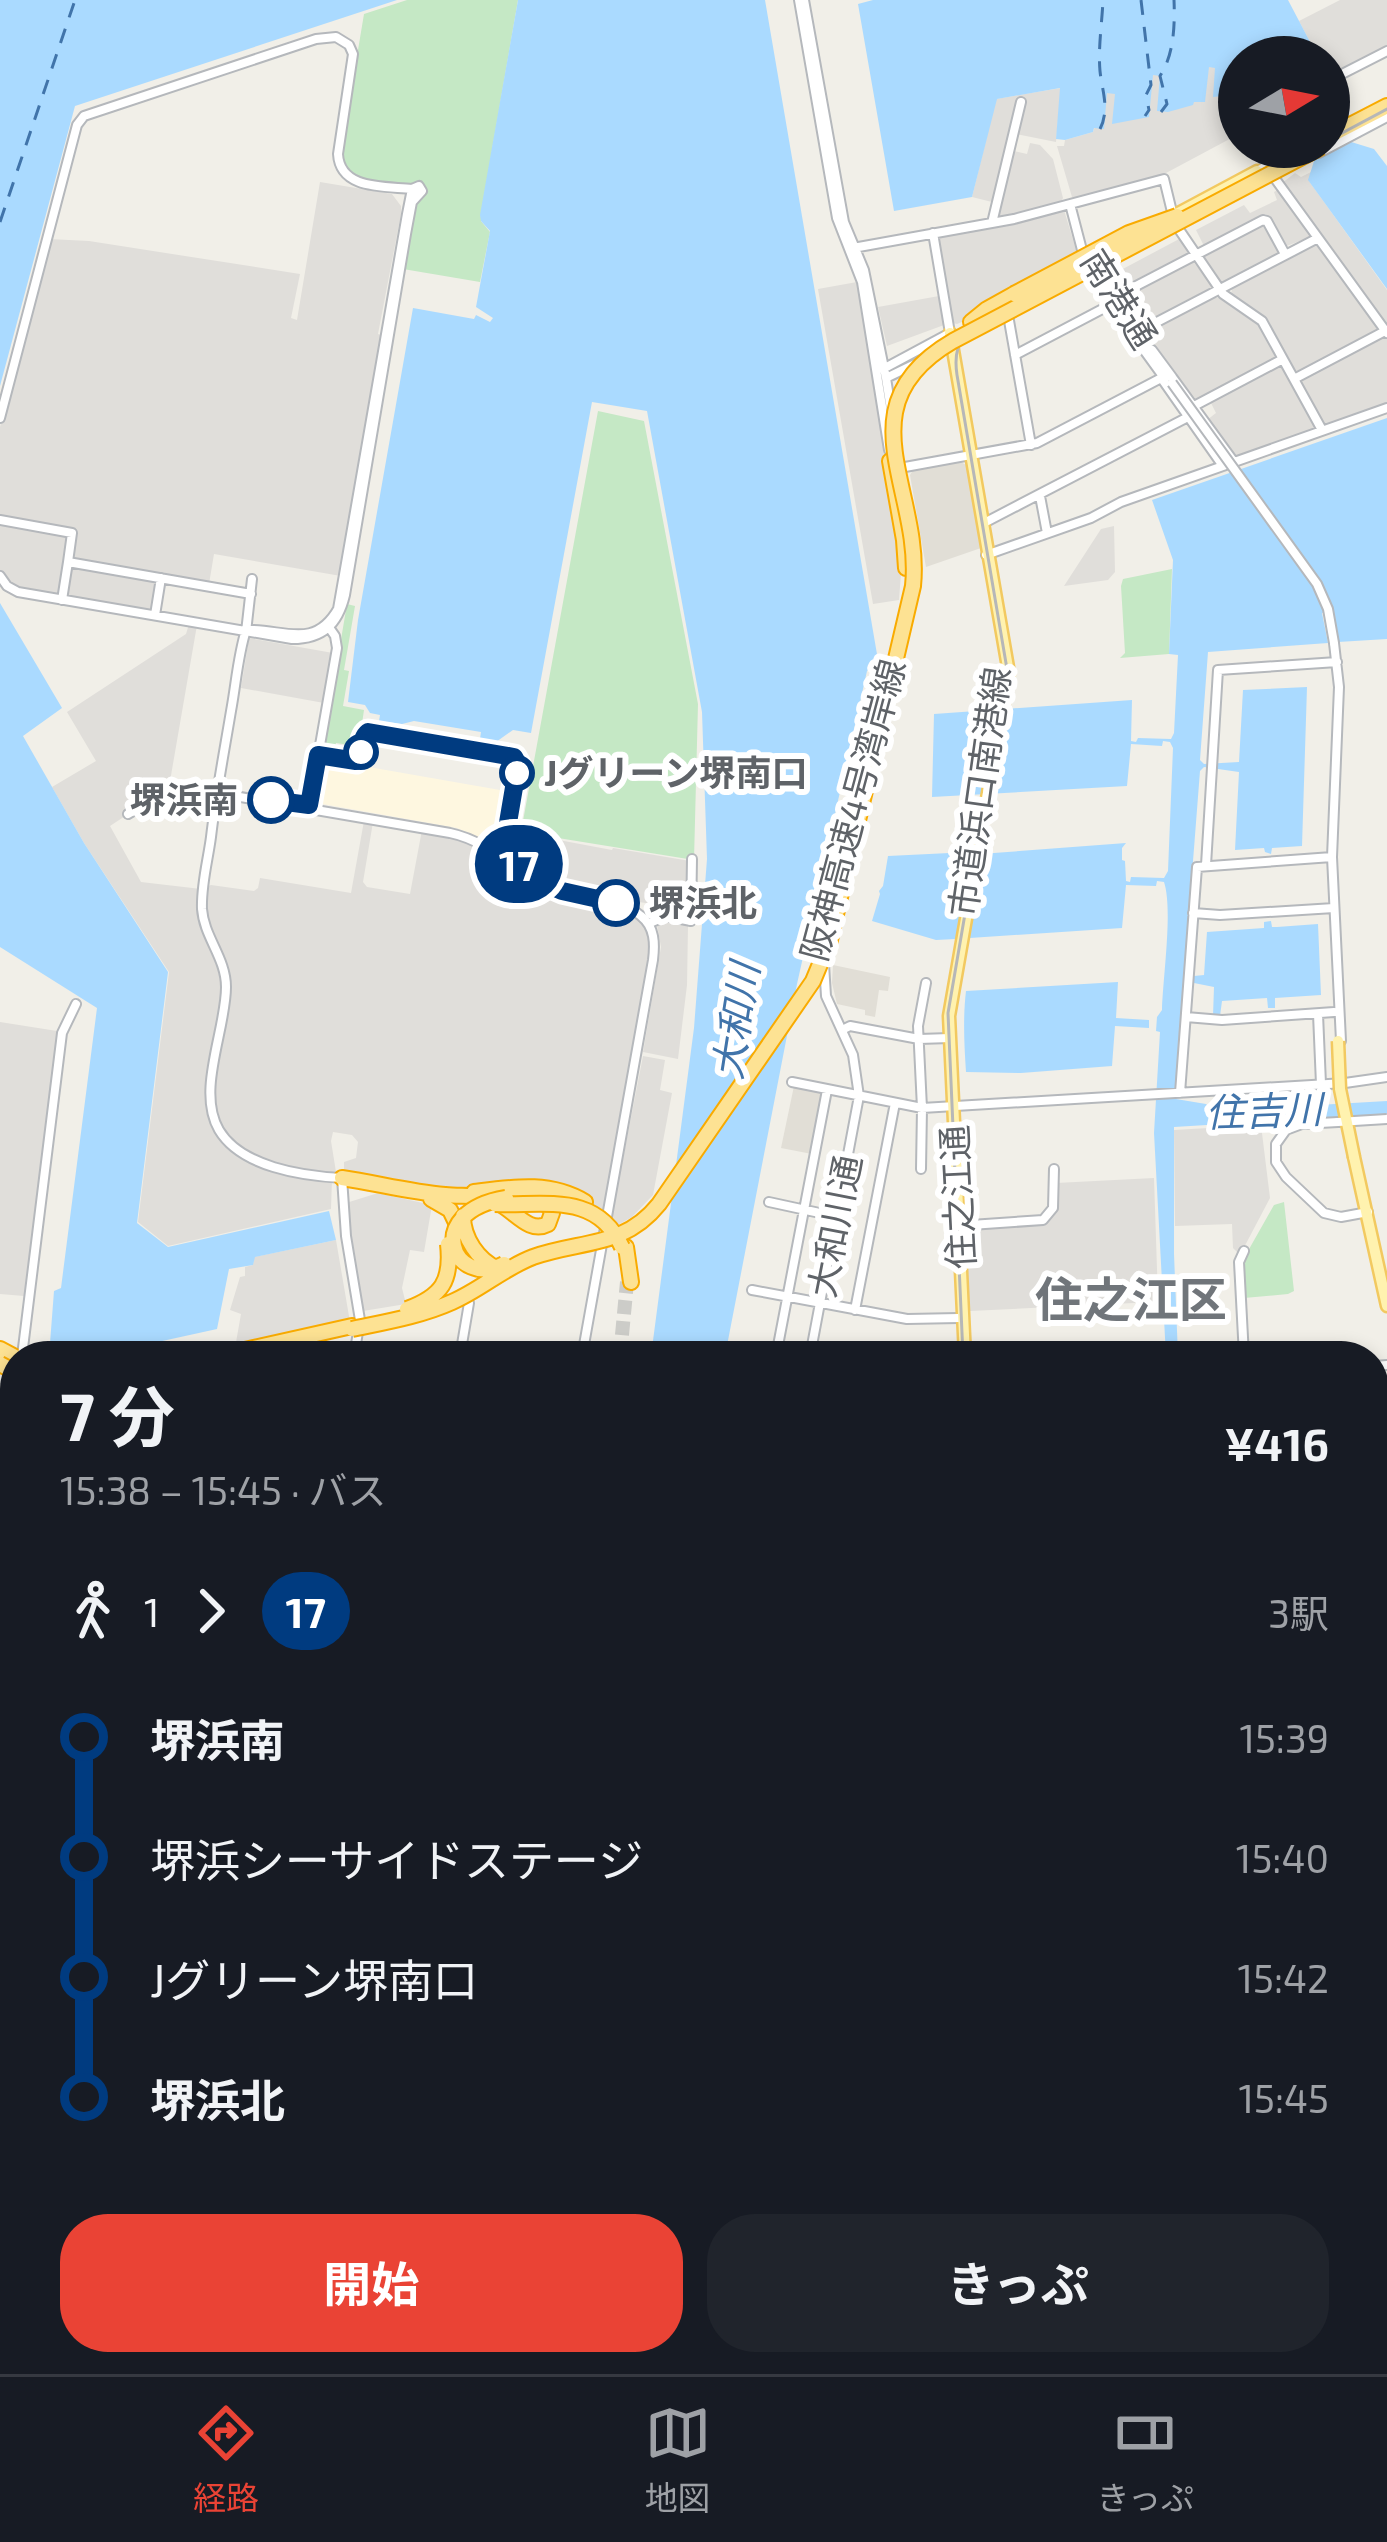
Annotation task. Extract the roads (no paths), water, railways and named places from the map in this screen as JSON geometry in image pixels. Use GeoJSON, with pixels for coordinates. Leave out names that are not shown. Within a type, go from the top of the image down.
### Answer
{"type":"FeatureCollection","features":[{"type":"Feature","properties":{"kind":"highway"},"geometry":{"type":"LineString","coordinates":[[1350,129],[1387,114]]}},
{"type":"Feature","properties":{"kind":"highway","name":"阪神高速4号湾岸線"},"geometry":{"type":"LineString","coordinates":[[295,1341],[446,1305],[532,1258],[616,1238],[643,1221],[664,1196],[804,996],[830,940],[910,579],[890,449],[892,395],[922,354],[953,334],[1174,223],[1269,168]]}},
{"type":"Feature","properties":{"kind":"highway","name":"阪神高速4号湾岸線"},"geometry":{"type":"LineString","coordinates":[[288,1341],[439,1304],[524,1257],[636,1218],[658,1196],[803,988],[830,922],[914,586],[914,554],[892,427],[898,398],[911,374],[953,340],[1281,168]]}},
{"type":"Feature","properties":{"kind":"highway"},"geometry":{"type":"LineString","coordinates":[[1114,261],[1174,223],[1222,203],[1264,177]]}},
{"type":"Feature","properties":{"kind":"highway"},"geometry":{"type":"LineString","coordinates":[[971,322],[1130,233],[1174,223]]}},
{"type":"Feature","properties":{"kind":"highway"},"geometry":{"type":"LineString","coordinates":[[891,410],[919,557],[903,623]]}},
{"type":"Feature","properties":{"kind":"highway"},"geometry":{"type":"LineString","coordinates":[[897,464],[895,494],[905,559],[903,623]]}},
{"type":"Feature","properties":{"kind":"highway"},"geometry":{"type":"LineString","coordinates":[[341,1179],[414,1192],[568,1205],[584,1209],[624,1247]]}},
{"type":"Feature","properties":{"kind":"highway"},"geometry":{"type":"LineString","coordinates":[[357,1326],[434,1313],[469,1300],[473,1282],[452,1250],[452,1226],[474,1204],[509,1194],[547,1188],[586,1202],[611,1222],[624,1247],[629,1282]]}},
{"type":"Feature","properties":{"kind":"highway"},"geometry":{"type":"LineString","coordinates":[[357,1326],[416,1305],[438,1291],[449,1268],[451,1221],[465,1204],[532,1191],[586,1202]]}},
{"type":"Feature","properties":{"kind":"highway"},"geometry":{"type":"LineString","coordinates":[[414,1192],[452,1213],[476,1254],[497,1269],[617,1239],[649,1219],[664,1196]]}},
{"type":"Feature","properties":{"kind":"highway"},"geometry":{"type":"LineString","coordinates":[[414,1192],[572,1201],[590,1209],[606,1231]]}},
{"type":"Feature","properties":{"kind":"highway"},"geometry":{"type":"LineString","coordinates":[[414,1192],[488,1198],[505,1205],[536,1228],[547,1226],[550,1206],[509,1194],[479,1204],[461,1216],[454,1237],[460,1258],[475,1269],[490,1270],[535,1250],[606,1231]]}},
{"type":"Feature","properties":{"kind":"highway"},"geometry":{"type":"LineString","coordinates":[[483,1199],[467,1206],[462,1220],[469,1240],[489,1265]]}},
{"type":"Feature","properties":{"kind":"highway"},"geometry":{"type":"LineString","coordinates":[[436,1201],[447,1214],[446,1275],[438,1291]]}},
{"type":"Feature","properties":{"kind":"main road"},"geometry":{"type":"LineString","coordinates":[[950,341],[971,322],[1218,206],[1264,177]]}},
{"type":"Feature","properties":{"kind":"main road"},"geometry":{"type":"LineString","coordinates":[[950,341],[1009,316],[1089,267],[1114,261]]}},
{"type":"Feature","properties":{"kind":"main road","name":"市道浜口南港線"},"geometry":{"type":"LineString","coordinates":[[950,341],[987,554]]}},
{"type":"Feature","properties":{"kind":"main road","name":"市道浜口南港線"},"geometry":{"type":"LineString","coordinates":[[948,1038],[1004,680],[984,523],[970,456]]}},
{"type":"Feature","properties":{"kind":"main road","name":"住之江通"},"geometry":{"type":"LineString","coordinates":[[948,1038],[962,1341]]}},
{"type":"Feature","properties":{"kind":"main road"},"geometry":{"type":"LineString","coordinates":[[1339,1041],[1355,1157],[1387,1288]]}},
{"type":"Feature","properties":{"kind":"main road"},"geometry":{"type":"LineString","coordinates":[[1368,1212],[1387,1306]]}},
{"type":"Feature","properties":{"kind":"main road","name":"住之江通"},"geometry":{"type":"LineString","coordinates":[[957,1226],[961,1341]]}},
{"type":"Feature","properties":{"kind":"street"},"geometry":{"type":"LineString","coordinates":[[802,0],[844,222],[883,374],[916,545],[916,588],[830,954],[830,992],[860,1063],[861,1096]]}},
{"type":"Feature","properties":{"kind":"street"},"geometry":{"type":"LineString","coordinates":[[0,418],[77,125],[84,116],[336,37],[353,54],[338,154],[340,169],[350,179],[412,190]]}},
{"type":"Feature","properties":{"kind":"street"},"geometry":{"type":"LineString","coordinates":[[1350,70],[1387,51]]}},
{"type":"Feature","properties":{"kind":"street"},"geometry":{"type":"LineString","coordinates":[[992,223],[1021,103]]}},
{"type":"Feature","properties":{"kind":"street"},"geometry":{"type":"LineString","coordinates":[[1264,177],[1387,114]]}},
{"type":"Feature","properties":{"kind":"street"},"geometry":{"type":"LineString","coordinates":[[1264,177],[1276,168]]}},
{"type":"Feature","properties":{"kind":"street"},"geometry":{"type":"LineString","coordinates":[[1264,177],[1318,238],[1386,332],[1294,379]]}},
{"type":"Feature","properties":{"kind":"street"},"geometry":{"type":"LineString","coordinates":[[852,249],[992,223],[1162,180],[1174,223],[1219,290],[1262,321],[1322,430]]}},
{"type":"Feature","properties":{"kind":"street"},"geometry":{"type":"LineString","coordinates":[[0,576],[18,592],[298,639],[315,636],[328,626],[343,602],[412,205],[422,191],[417,186],[407,214],[341,597],[328,626]]}},
{"type":"Feature","properties":{"kind":"street"},"geometry":{"type":"LineString","coordinates":[[392,187],[404,197],[407,214]]}},
{"type":"Feature","properties":{"kind":"street","name":"南港通"},"geometry":{"type":"LineString","coordinates":[[1070,204],[1089,267],[1150,359],[1317,584],[1328,609],[1336,687],[1330,857],[1339,1041]]}},
{"type":"Feature","properties":{"kind":"street"},"geometry":{"type":"LineString","coordinates":[[1015,355],[1263,220],[1285,254]]}},
{"type":"Feature","properties":{"kind":"street"},"geometry":{"type":"LineString","coordinates":[[933,233],[950,341]]}},
{"type":"Feature","properties":{"kind":"street"},"geometry":{"type":"LineString","coordinates":[[1223,466],[1138,336],[1318,238]]}},
{"type":"Feature","properties":{"kind":"street"},"geometry":{"type":"LineString","coordinates":[[852,249],[867,281],[880,350],[897,464],[907,581],[830,910],[824,966],[826,996],[853,1054],[861,1096]]}},
{"type":"Feature","properties":{"kind":"street"},"geometry":{"type":"LineString","coordinates":[[1009,316],[1031,445]]}},
{"type":"Feature","properties":{"kind":"street"},"geometry":{"type":"LineString","coordinates":[[883,374],[950,341]]}},
{"type":"Feature","properties":{"kind":"street"},"geometry":{"type":"LineString","coordinates":[[883,374],[898,361],[950,341]]}},
{"type":"Feature","properties":{"kind":"street"},"geometry":{"type":"LineString","coordinates":[[880,350],[888,361],[898,361]]}},
{"type":"Feature","properties":{"kind":"street"},"geometry":{"type":"LineString","coordinates":[[1194,406],[1283,358]]}},
{"type":"Feature","properties":{"kind":"street"},"geometry":{"type":"LineString","coordinates":[[897,464],[1031,445],[1168,379]]}},
{"type":"Feature","properties":{"kind":"street"},"geometry":{"type":"LineString","coordinates":[[1168,379],[1234,462]]}},
{"type":"Feature","properties":{"kind":"street"},"geometry":{"type":"LineString","coordinates":[[987,554],[1387,408]]}},
{"type":"Feature","properties":{"kind":"street"},"geometry":{"type":"LineString","coordinates":[[984,523],[1188,417]]}},
{"type":"Feature","properties":{"kind":"street"},"geometry":{"type":"LineString","coordinates":[[1040,496],[1047,533]]}},
{"type":"Feature","properties":{"kind":"street"},"geometry":{"type":"LineString","coordinates":[[0,520],[73,532],[62,600]]}},
{"type":"Feature","properties":{"kind":"street"},"geometry":{"type":"LineString","coordinates":[[68,562],[251,594]]}},
{"type":"Feature","properties":{"kind":"street"},"geometry":{"type":"LineString","coordinates":[[154,615],[160,578]]}},
{"type":"Feature","properties":{"kind":"street"},"geometry":{"type":"LineString","coordinates":[[252,579],[202,898],[204,919],[225,970],[226,991],[210,1089],[211,1112],[222,1135],[237,1151],[259,1163],[341,1179],[357,1326],[354,1341]]}},
{"type":"Feature","properties":{"kind":"street"},"geometry":{"type":"LineString","coordinates":[[309,807],[337,647],[328,626]]}},
{"type":"Feature","properties":{"kind":"street"},"geometry":{"type":"LineString","coordinates":[[1206,865],[1218,670],[1335,663]]}},
{"type":"Feature","properties":{"kind":"street"},"geometry":{"type":"LineString","coordinates":[[318,755],[356,761],[368,732],[518,760],[502,854]]}},
{"type":"Feature","properties":{"kind":"street"},"geometry":{"type":"LineString","coordinates":[[128,814],[178,787],[459,835],[502,854],[553,887],[633,906],[652,922],[658,947],[585,1341]]}},
{"type":"Feature","properties":{"kind":"street"},"geometry":{"type":"LineString","coordinates":[[502,854],[557,892],[635,912],[654,936],[606,1231]]}},
{"type":"Feature","properties":{"kind":"street"},"geometry":{"type":"LineString","coordinates":[[1179,1093],[1196,869],[1330,857]]}},
{"type":"Feature","properties":{"kind":"street"},"geometry":{"type":"LineString","coordinates":[[652,922],[666,916],[691,921],[692,859]]}},
{"type":"Feature","properties":{"kind":"street"},"geometry":{"type":"LineString","coordinates":[[1193,913],[1332,908]]}},
{"type":"Feature","properties":{"kind":"street"},"geometry":{"type":"LineString","coordinates":[[921,1169],[918,1026],[926,983]]}},
{"type":"Feature","properties":{"kind":"street"},"geometry":{"type":"LineString","coordinates":[[12,1341],[62,1034],[76,1004]]}},
{"type":"Feature","properties":{"kind":"street"},"geometry":{"type":"LineString","coordinates":[[1186,1017],[1222,1020],[1334,1012]]}},
{"type":"Feature","properties":{"kind":"street"},"geometry":{"type":"LineString","coordinates":[[1318,1014],[1321,1084]]}},
{"type":"Feature","properties":{"kind":"street"},"geometry":{"type":"LineString","coordinates":[[846,1028],[919,1039],[948,1038]]}},
{"type":"Feature","properties":{"kind":"street"},"geometry":{"type":"LineString","coordinates":[[792,1082],[922,1108],[1387,1077]]}},
{"type":"Feature","properties":{"kind":"street"},"geometry":{"type":"LineString","coordinates":[[779,1341],[827,1090]]}},
{"type":"Feature","properties":{"kind":"street","name":"大和川通"},"geometry":{"type":"LineString","coordinates":[[814,1341],[861,1096]]}},
{"type":"Feature","properties":{"kind":"street"},"geometry":{"type":"LineString","coordinates":[[855,1310],[895,1103]]}},
{"type":"Feature","properties":{"kind":"street"},"geometry":{"type":"LineString","coordinates":[[1368,1212],[1341,1217],[1328,1214],[1286,1177],[1274,1150],[1289,1128],[1387,1119]]}},
{"type":"Feature","properties":{"kind":"street"},"geometry":{"type":"LineString","coordinates":[[957,1226],[1043,1220],[1053,1208],[1054,1169]]}},
{"type":"Feature","properties":{"kind":"street"},"geometry":{"type":"LineString","coordinates":[[769,1202],[838,1217]]}},
{"type":"Feature","properties":{"kind":"street"},"geometry":{"type":"LineString","coordinates":[[357,1326],[426,1310],[464,1294],[498,1260],[606,1231]]}},
{"type":"Feature","properties":{"kind":"street"},"geometry":{"type":"LineString","coordinates":[[1243,1341],[1239,1262],[1244,1252]]}},
{"type":"Feature","properties":{"kind":"street"},"geometry":{"type":"LineString","coordinates":[[752,1290],[910,1320],[959,1318]]}},
{"type":"Feature","properties":{"kind":"street"},"geometry":{"type":"LineString","coordinates":[[463,1341],[469,1303],[464,1294]]}},
{"type":"Feature","properties":{"kind":"water"},"geometry":{"type":"Polygon","coordinates":[[[0,0],[397,0],[75,106],[0,386],[0,0]]]}},
{"type":"Feature","properties":{"kind":"water","name":"大和川"},"geometry":{"type":"Polygon","coordinates":[[[518,0],[765,0],[878,660],[867,671],[797,984],[728,1341],[653,1341],[694,1028],[707,859],[702,712],[647,411],[592,402],[531,733],[513,730],[496,742],[480,739],[481,732],[414,721],[379,721],[380,715],[370,713],[365,705],[348,702],[413,308],[474,319],[476,315],[490,322],[493,318],[476,307],[490,231],[480,215],[518,0]]]}},
{"type":"Feature","properties":{"kind":"water"},"geometry":{"type":"Polygon","coordinates":[[[873,0],[1288,0],[1307,36],[1218,36],[1218,96],[1213,97],[1215,68],[1209,67],[1205,102],[1157,111],[1160,76],[1153,75],[1149,117],[1112,124],[1115,94],[1107,93],[1104,129],[1094,128],[1065,140],[1056,139],[1060,88],[997,99],[972,197],[894,211],[858,4],[873,0]]]}},
{"type":"Feature","properties":{"kind":"water"},"geometry":{"type":"Polygon","coordinates":[[[1350,142],[1374,149],[1387,166],[1387,289],[1308,180],[1312,168],[1350,168],[1350,142]]]}},
{"type":"Feature","properties":{"kind":"water","name":"住吉川"},"geometry":{"type":"Polygon","coordinates":[[[1387,418],[1387,639],[1338,642],[1332,611],[1322,613],[1328,643],[1208,652],[1200,760],[1204,764],[1239,762],[1243,690],[1307,687],[1302,846],[1272,848],[1271,854],[1264,848],[1235,850],[1239,772],[1204,767],[1200,771],[1184,977],[1204,975],[1207,932],[1264,928],[1264,922],[1271,921],[1272,927],[1318,924],[1321,995],[1275,998],[1275,1008],[1268,1008],[1267,998],[1222,1001],[1220,1016],[1213,1016],[1214,987],[1184,981],[1176,1099],[1206,1104],[1214,1111],[1387,1101],[1387,1114],[1174,1127],[1177,1341],[1165,1341],[1154,1133],[1160,1032],[1156,1031],[1168,926],[1164,882],[1126,885],[1122,928],[936,940],[872,921],[888,856],[1126,843],[1122,860],[1126,881],[1164,878],[1168,871],[1170,742],[1131,744],[1127,786],[932,797],[934,714],[1132,700],[1131,741],[1171,739],[1178,655],[1169,654],[1173,560],[1152,500],[1387,418]]]}},
{"type":"Feature","properties":{"kind":"water"},"geometry":{"type":"Polygon","coordinates":[[[0,603],[62,708],[23,736],[84,843],[168,972],[137,1223],[168,1247],[329,1211],[336,1240],[255,1257],[253,1265],[229,1269],[217,1329],[162,1341],[50,1341],[97,1008],[0,947],[0,603]]]}},
{"type":"Feature","properties":{"kind":"water"},"geometry":{"type":"Polygon","coordinates":[[[1118,982],[1116,1018],[1149,1020],[1149,1028],[1115,1026],[1112,1066],[966,1072],[966,991],[1118,982]]]}},
{"type":"Feature","properties":{"kind":"tunnel"},"geometry":{"type":"LineString","coordinates":[[621,1341],[627,1282]]}},
{"type":"Feature","properties":{"kind":"tram line"},"geometry":{"type":"LineString","coordinates":[[1350,129],[1387,109]]}},
{"type":"Feature","properties":{"kind":"tram line"},"geometry":{"type":"LineString","coordinates":[[962,1341],[948,1013],[1007,669],[957,375],[958,348],[973,327],[1275,168]]}},
{"type":"Feature","properties":{"kind":"place","name":"Jグリーン堺南口"},"geometry":{"type":"Point","coordinates":[517,773]}},
{"type":"Feature","properties":{"kind":"place","name":"堺浜南"},"geometry":{"type":"Point","coordinates":[271,800]}},
{"type":"Feature","properties":{"kind":"place","name":"堺浜北"},"geometry":{"type":"Point","coordinates":[616,903]}},
{"type":"Feature","properties":{"kind":"district","name":"住之江区"},"geometry":{"type":"Point","coordinates":[1131,1300]}}]}
